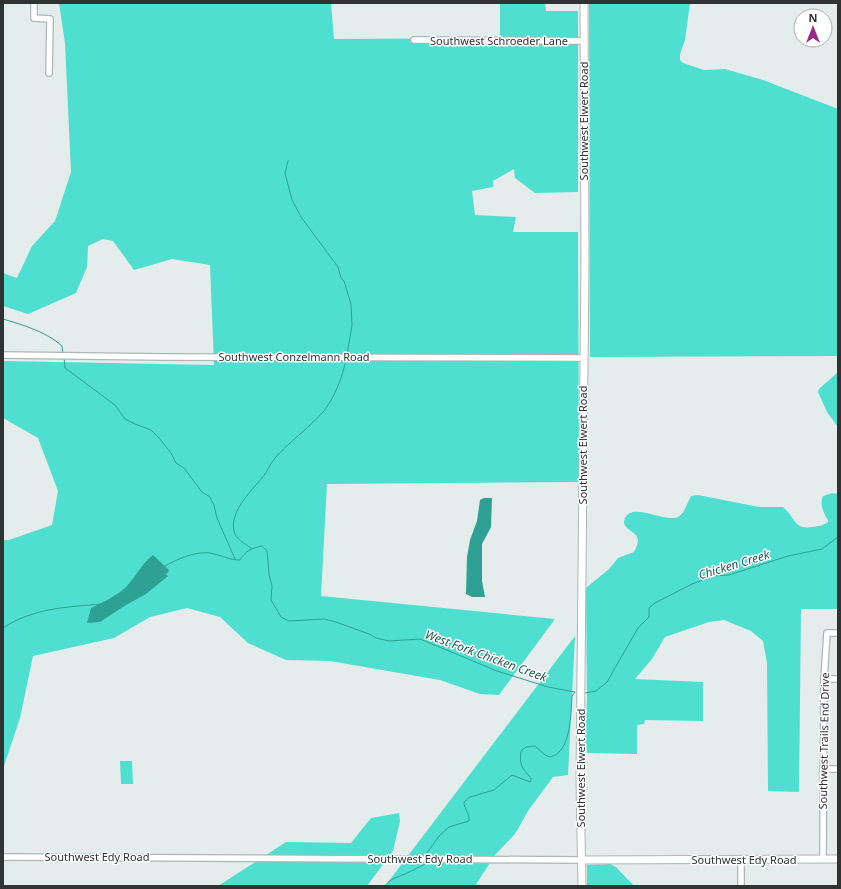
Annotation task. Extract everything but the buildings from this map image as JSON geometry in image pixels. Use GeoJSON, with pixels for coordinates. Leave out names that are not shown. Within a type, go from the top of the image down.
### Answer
{"type":"FeatureCollection","features":[{"type":"Feature","properties":{"kind":"main road","name":"Southwest Elwert Road"},"geometry":{"type":"LineString","coordinates":[[582,886],[580,742],[584,358],[584,3]]}},
{"type":"Feature","properties":{"kind":"main road","name":"Southwest Edy Road"},"geometry":{"type":"LineString","coordinates":[[581,860],[838,859]]}},
{"type":"Feature","properties":{"kind":"street"},"geometry":{"type":"LineString","coordinates":[[34,3],[34,18],[50,19],[49,73]]}},
{"type":"Feature","properties":{"kind":"street","name":"Southwest Schroeder Lane"},"geometry":{"type":"LineString","coordinates":[[414,40],[584,41]]}},
{"type":"Feature","properties":{"kind":"street","name":"Southwest Conzelmann Road"},"geometry":{"type":"LineString","coordinates":[[3,355],[584,358]]}},
{"type":"Feature","properties":{"kind":"street","name":"Southwest Trails End Drive"},"geometry":{"type":"LineString","coordinates":[[823,859],[824,679],[827,633],[838,633]]}},
{"type":"Feature","properties":{"kind":"street"},"geometry":{"type":"LineString","coordinates":[[824,679],[838,679]]}},
{"type":"Feature","properties":{"kind":"street"},"geometry":{"type":"LineString","coordinates":[[823,769],[838,769]]}},
{"type":"Feature","properties":{"kind":"street","name":"Southwest Edy Road"},"geometry":{"type":"LineString","coordinates":[[3,857],[581,860]]}},
{"type":"Feature","properties":{"kind":"street"},"geometry":{"type":"LineString","coordinates":[[741,860],[741,886]]}},
{"type":"Feature","properties":{"kind":"shaded area"},"geometry":{"type":"Polygon","coordinates":[[[59,3],[331,3],[334,39],[500,38],[500,3],[545,3],[546,11],[578,11],[578,192],[535,193],[515,178],[514,169],[493,181],[493,187],[472,191],[475,215],[516,217],[513,232],[578,232],[579,482],[327,484],[321,596],[555,619],[499,695],[480,694],[440,680],[330,661],[286,660],[248,643],[220,617],[187,608],[150,617],[114,638],[33,656],[20,718],[3,769],[3,540],[9,540],[52,525],[58,491],[38,438],[3,418],[3,361],[214,365],[210,265],[172,259],[134,270],[113,241],[103,239],[88,246],[87,267],[76,293],[28,314],[3,306],[3,273],[17,278],[32,246],[55,221],[71,172],[65,43],[59,3]]]}},
{"type":"Feature","properties":{"kind":"shaded area"},"geometry":{"type":"Polygon","coordinates":[[[589,3],[690,3],[685,40],[680,54],[680,60],[683,63],[704,70],[725,69],[763,80],[838,109],[838,356],[590,357],[589,3]]]}},
{"type":"Feature","properties":{"kind":"shaded area"},"geometry":{"type":"Polygon","coordinates":[[[838,372],[838,427],[827,412],[818,392],[819,389],[838,372]]]}},
{"type":"Feature","properties":{"kind":"shaded area"},"geometry":{"type":"Polygon","coordinates":[[[832,493],[838,494],[838,609],[801,609],[799,792],[768,791],[767,663],[763,641],[751,631],[724,620],[709,622],[665,637],[652,659],[635,679],[703,682],[703,721],[645,720],[644,724],[637,725],[637,754],[587,753],[585,741],[587,700],[586,588],[609,569],[618,558],[634,552],[638,540],[635,534],[625,525],[625,518],[629,514],[635,512],[672,518],[678,517],[684,511],[691,496],[698,495],[759,507],[783,507],[798,525],[802,527],[812,527],[828,522],[822,509],[822,499],[823,496],[832,493]]]}},
{"type":"Feature","properties":{"kind":"shaded area"},"geometry":{"type":"Polygon","coordinates":[[[484,498],[492,498],[491,527],[482,544],[482,581],[485,597],[472,597],[466,594],[467,557],[470,540],[477,521],[480,500],[484,498]]]}},
{"type":"Feature","properties":{"kind":"shaded area"},"geometry":{"type":"Polygon","coordinates":[[[153,555],[168,569],[169,571],[166,574],[168,576],[146,594],[100,622],[87,623],[91,608],[110,599],[123,590],[145,562],[153,555]]]}},
{"type":"Feature","properties":{"kind":"shaded area"},"geometry":{"type":"Polygon","coordinates":[[[575,636],[568,775],[553,777],[528,811],[515,834],[495,855],[475,886],[385,886],[575,636]]]}},
{"type":"Feature","properties":{"kind":"shaded area"},"geometry":{"type":"Polygon","coordinates":[[[120,761],[132,761],[133,784],[121,784],[120,761]]]}},
{"type":"Feature","properties":{"kind":"shaded area"},"geometry":{"type":"Polygon","coordinates":[[[399,813],[400,821],[393,851],[367,886],[218,886],[286,842],[351,843],[371,818],[399,813]]]}},
{"type":"Feature","properties":{"kind":"shaded area"},"geometry":{"type":"Polygon","coordinates":[[[610,864],[616,867],[634,886],[587,886],[587,865],[610,864]]]}},
{"type":"Feature","properties":{"kind":"waterway"},"geometry":{"type":"LineString","coordinates":[[288,161],[285,173],[292,200],[301,217],[338,267],[341,278],[344,281],[351,304],[352,326],[347,354]]}},
{"type":"Feature","properties":{"kind":"waterway","name":"West Fork Chicken Creek"},"geometry":{"type":"LineString","coordinates":[[3,319],[34,330],[56,341],[62,346],[63,354]]}},
{"type":"Feature","properties":{"kind":"waterway","name":"West Fork Chicken Creek"},"geometry":{"type":"LineString","coordinates":[[64,357],[65,368],[115,405],[125,419],[151,430],[171,453],[176,463],[184,468],[202,492],[210,497],[214,505],[217,518],[235,559]]}},
{"type":"Feature","properties":{"kind":"waterway"},"geometry":{"type":"LineString","coordinates":[[251,548],[241,541],[235,534],[233,523],[235,515],[244,500],[265,474],[275,458],[327,407],[338,387],[346,359]]}},
{"type":"Feature","properties":{"kind":"waterway","name":"Chicken Creek"},"geometry":{"type":"LineString","coordinates":[[585,693],[596,691],[607,682],[638,628],[649,617],[649,608],[655,603],[692,584],[714,576],[729,575],[788,556],[822,549],[838,537]]}},
{"type":"Feature","properties":{"kind":"waterway","name":"West Fork Chicken Creek"},"geometry":{"type":"LineString","coordinates":[[165,566],[187,556],[199,553],[210,553],[240,560],[249,550],[262,546],[267,551],[269,574],[272,586],[271,600],[281,617],[289,621],[324,619],[369,634],[376,638],[389,641],[420,639],[497,671],[548,687],[575,692],[572,696],[571,718],[566,742],[558,753],[550,757],[545,755],[535,746],[526,747],[521,751],[520,760],[523,769],[531,778],[531,781],[530,782],[512,775],[494,790],[470,797],[464,802],[469,816],[469,821],[449,827],[440,835],[426,854]]}},
{"type":"Feature","properties":{"kind":"waterway"},"geometry":{"type":"LineString","coordinates":[[3,628],[14,621],[38,612],[102,604]]}},
{"type":"Feature","properties":{"kind":"waterway","name":"Chicken Creek"},"geometry":{"type":"LineString","coordinates":[[385,886],[392,879],[425,864]]}}]}
